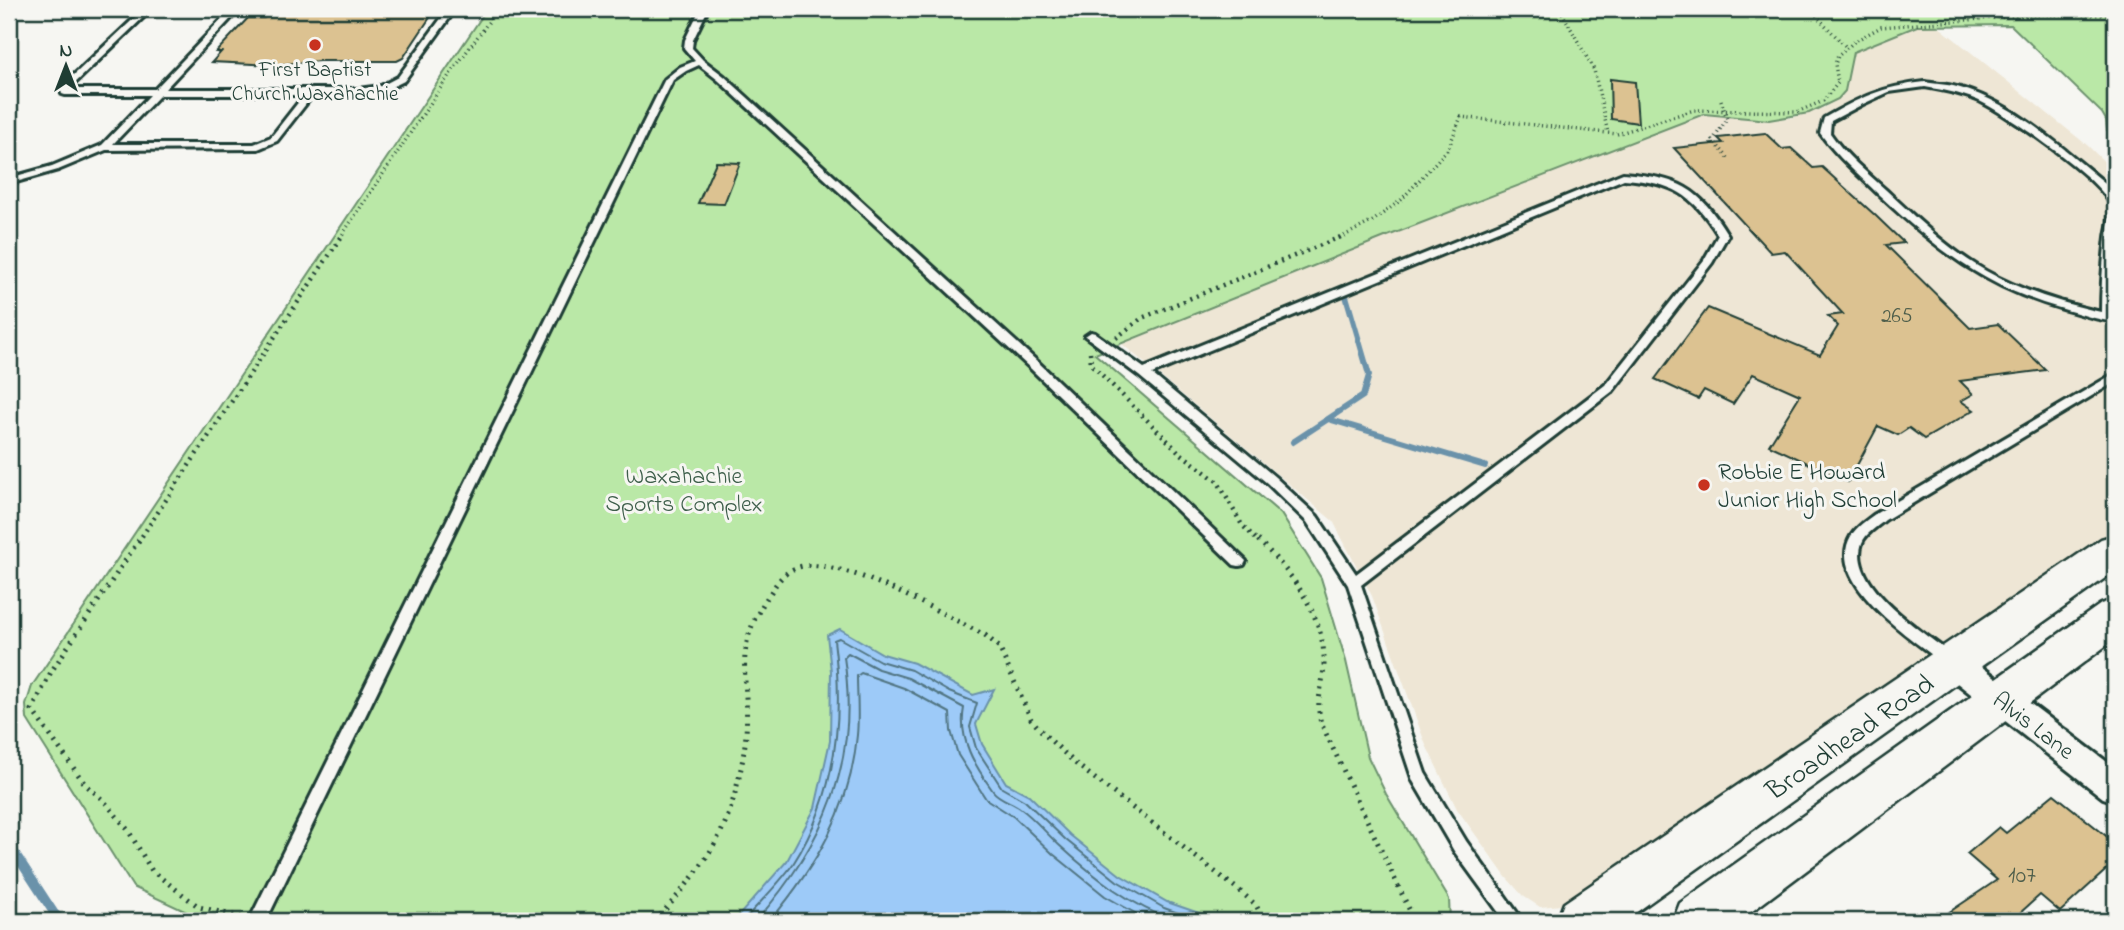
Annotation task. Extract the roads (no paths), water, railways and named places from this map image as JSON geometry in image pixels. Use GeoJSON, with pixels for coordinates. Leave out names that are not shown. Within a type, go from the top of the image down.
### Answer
{"type":"FeatureCollection","features":[{"type":"Feature","properties":{"kind":"street","name":"Broadhead Road"},"geometry":{"type":"LineString","coordinates":[[1582,921],[2115,550]]}},
{"type":"Feature","properties":{"kind":"street"},"geometry":{"type":"LineString","coordinates":[[1698,921],[2115,617]]}},
{"type":"Feature","properties":{"kind":"street","name":"Alvis Lane"},"geometry":{"type":"LineString","coordinates":[[1954,663],[2115,787]]}},
{"type":"Feature","properties":{"kind":"lane"},"geometry":{"type":"LineString","coordinates":[[148,9],[65,88],[65,92],[311,92],[383,88],[401,79],[452,9]]}},
{"type":"Feature","properties":{"kind":"lane"},"geometry":{"type":"LineString","coordinates":[[9,181],[55,169],[105,147],[236,9]]}},
{"type":"Feature","properties":{"kind":"lane"},"geometry":{"type":"LineString","coordinates":[[704,9],[689,40],[688,48],[700,62],[721,78],[1034,365],[1239,561]]}},
{"type":"Feature","properties":{"kind":"lane"},"geometry":{"type":"LineString","coordinates":[[258,920],[669,79],[683,68],[700,62]]}},
{"type":"Feature","properties":{"kind":"lane"},"geometry":{"type":"LineString","coordinates":[[1922,86],[1952,90],[1986,101],[2012,117],[2106,188],[2115,205],[2106,284],[2111,317],[2055,305],[1979,272],[1949,250],[1836,149],[1825,133],[1827,120],[1895,88],[1922,86]]}},
{"type":"Feature","properties":{"kind":"lane"},"geometry":{"type":"LineString","coordinates":[[105,147],[255,147],[274,139],[311,92]]}},
{"type":"Feature","properties":{"kind":"lane"},"geometry":{"type":"LineString","coordinates":[[1143,373],[1623,176],[1656,178],[1687,190],[1709,210],[1724,235],[1708,261],[1609,388],[1354,583]]}},
{"type":"Feature","properties":{"kind":"lane"},"geometry":{"type":"LineString","coordinates":[[1091,336],[1143,373],[1271,480],[1312,519],[1354,583],[1418,776],[1460,846],[1515,921]]}},
{"type":"Feature","properties":{"kind":"lane"},"geometry":{"type":"LineString","coordinates":[[1954,663],[1881,605],[1860,581],[1851,560],[1857,538],[1880,517],[2115,377]]}},
{"type":"Feature","properties":{"kind":"water"},"geometry":{"type":"Polygon","coordinates":[[[840,629],[883,654],[914,663],[973,695],[994,689],[976,724],[982,744],[1006,783],[1029,795],[1070,835],[1120,875],[1167,902],[1222,921],[734,921],[787,861],[815,808],[830,741],[831,671],[827,635],[840,629]]]}},
{"type":"Feature","properties":{"kind":"waterway"},"geometry":{"type":"LineString","coordinates":[[1328,419],[1363,396],[1369,375],[1346,296]]}},
{"type":"Feature","properties":{"kind":"waterway"},"geometry":{"type":"LineString","coordinates":[[1293,442],[1328,419]]}},
{"type":"Feature","properties":{"kind":"waterway"},"geometry":{"type":"LineString","coordinates":[[1328,419],[1485,466]]}},
{"type":"Feature","properties":{"kind":"waterway"},"geometry":{"type":"LineString","coordinates":[[9,844],[54,913],[63,921]]}},
{"type":"Feature","properties":{"kind":"place","name":"First Baptist Church Waxahachie"},"geometry":{"type":"Point","coordinates":[315,45]}},
{"type":"Feature","properties":{"kind":"place","name":"Robbie E Howard Junior High School"},"geometry":{"type":"Point","coordinates":[1704,485]}},
{"type":"Feature","properties":{"kind":"park label","name":"Waxahachie Sports Complex"},"geometry":{"type":"Point","coordinates":[684,489]}}]}
